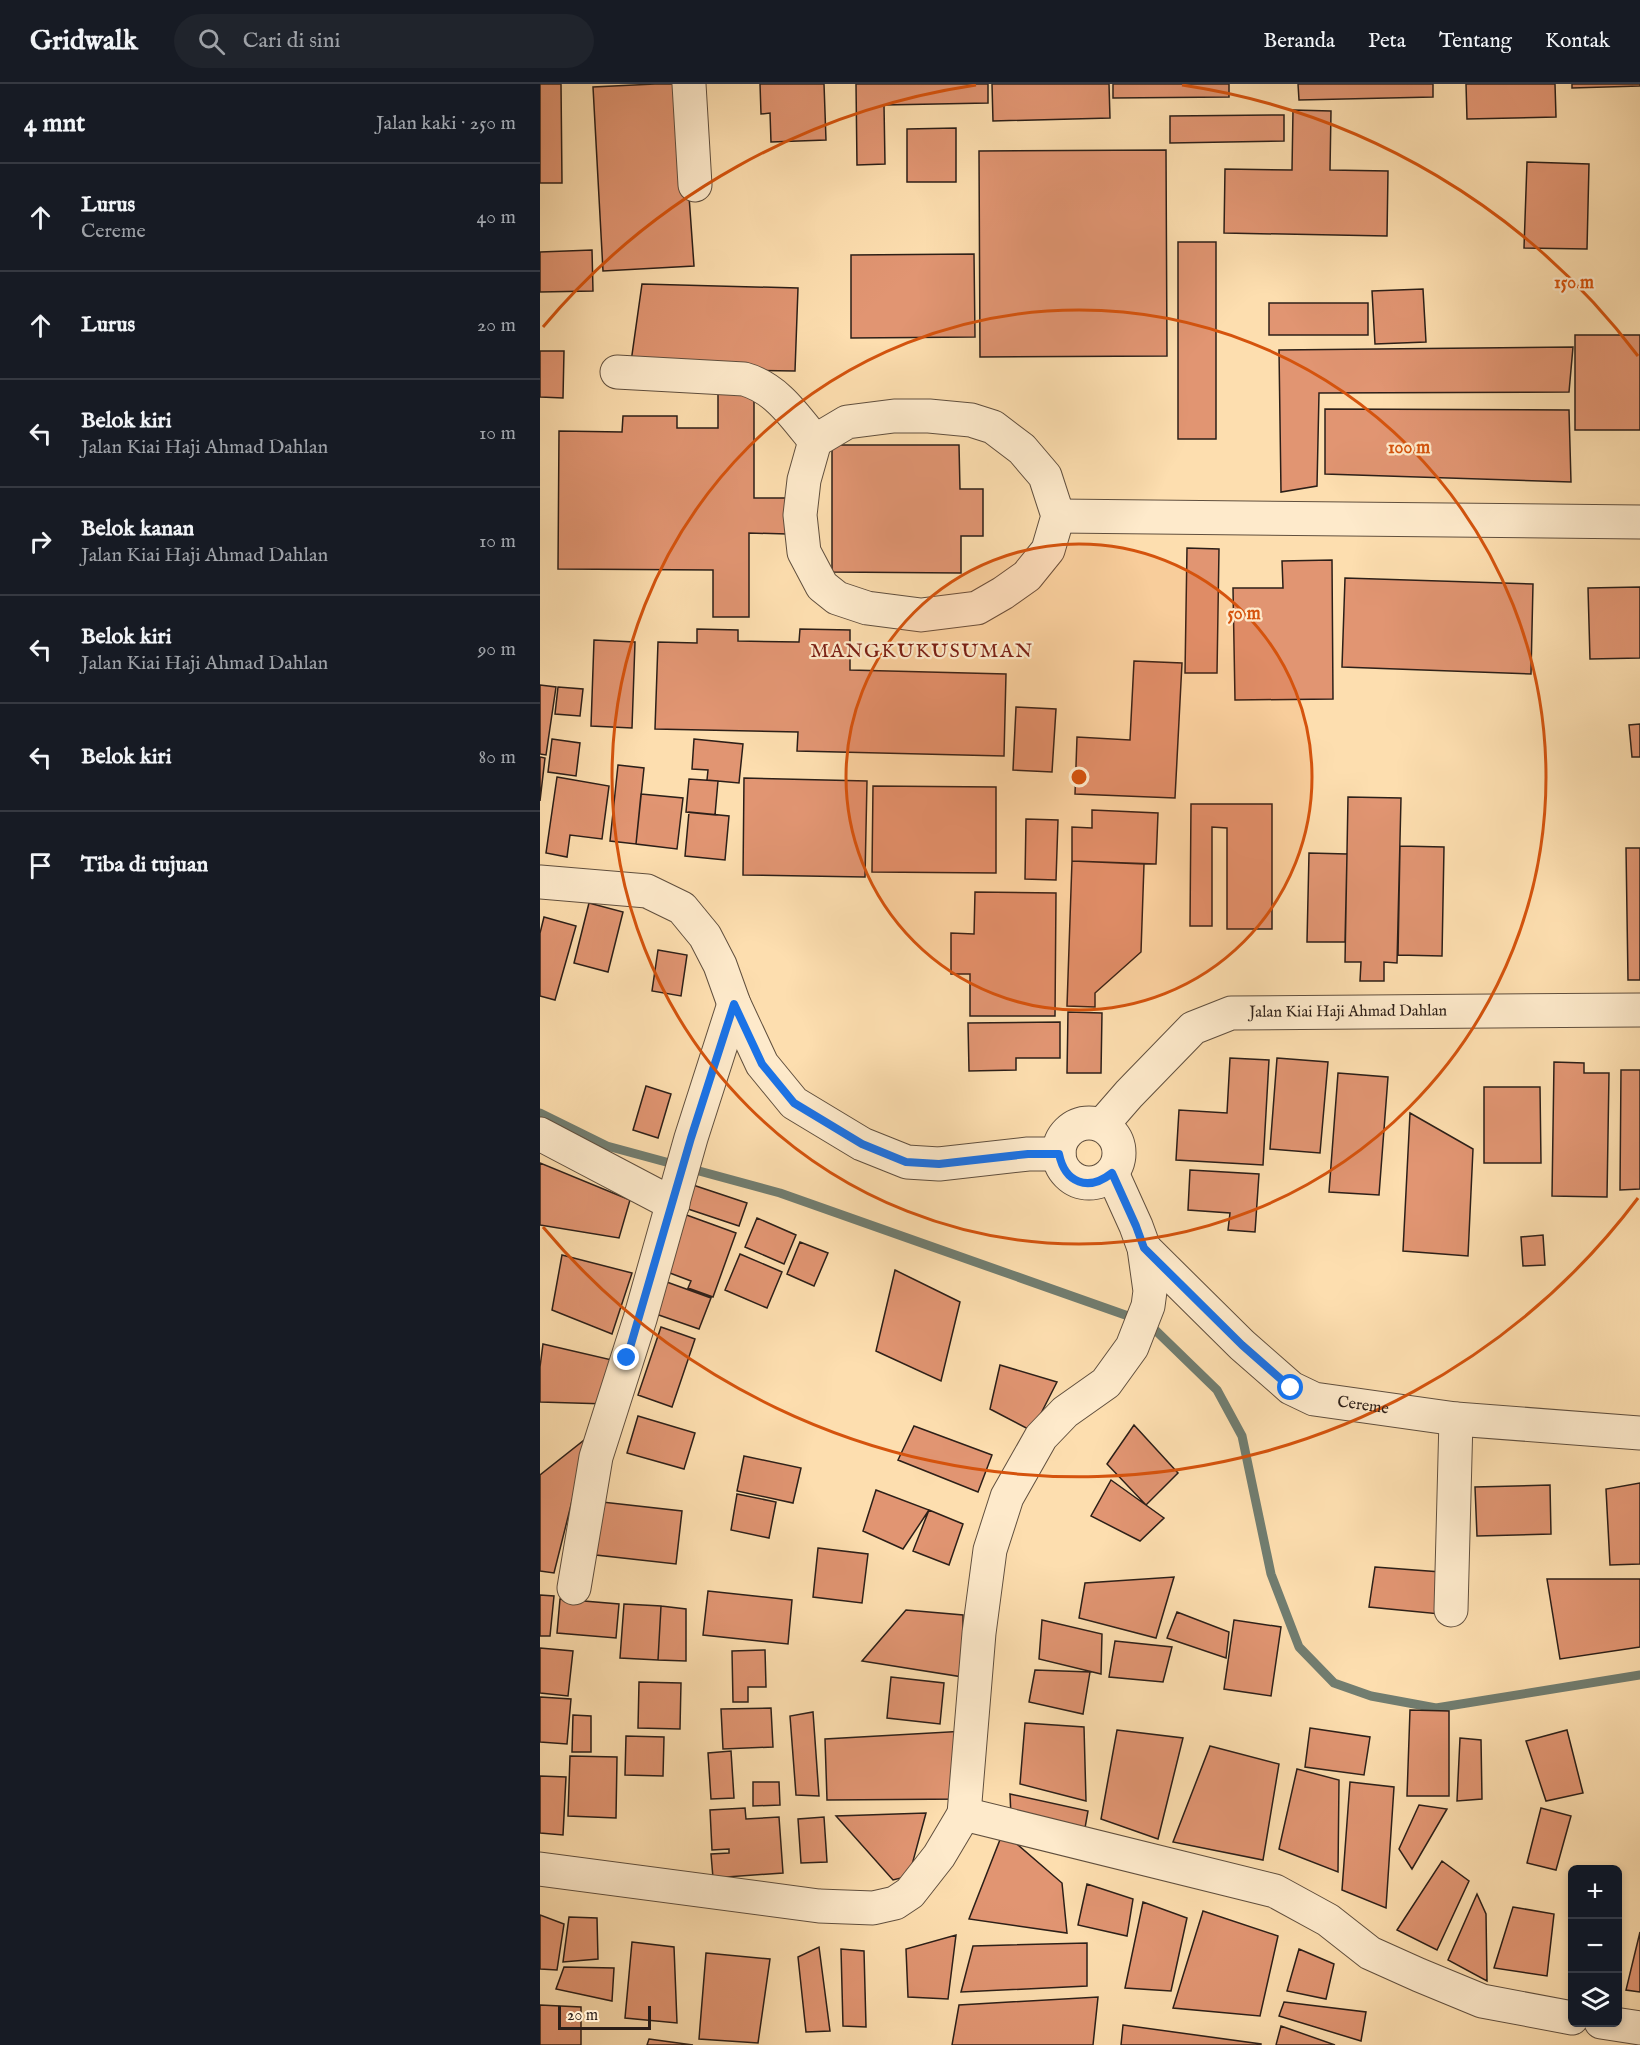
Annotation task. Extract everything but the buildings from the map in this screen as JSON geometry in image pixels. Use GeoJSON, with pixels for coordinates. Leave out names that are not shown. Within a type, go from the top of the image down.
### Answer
{"type":"FeatureCollection","features":[{"type":"Feature","properties":{"kind":"street"},"geometry":{"type":"LineString","coordinates":[[689,84],[695,185]]}},
{"type":"Feature","properties":{"kind":"street"},"geometry":{"type":"LineString","coordinates":[[617,372],[744,379],[757,383],[784,403],[815,441]]}},
{"type":"Feature","properties":{"kind":"street"},"geometry":{"type":"LineString","coordinates":[[894,416],[929,416],[971,420],[993,427],[1022,449],[1045,476],[1058,516],[1048,550],[1027,576],[1003,594],[977,608],[921,615],[867,608],[837,598],[822,586],[804,552],[800,515],[804,480],[815,441],[847,422],[894,416]]}},
{"type":"Feature","properties":{"kind":"street"},"geometry":{"type":"LineString","coordinates":[[1058,516],[1640,522]]}},
{"type":"Feature","properties":{"kind":"street"},"geometry":{"type":"LineString","coordinates":[[540,882],[647,891],[682,908],[705,936],[720,965],[734,1004],[762,1064],[794,1103],[862,1144],[906,1162],[939,1164],[1028,1154],[1059,1154]]}},
{"type":"Feature","properties":{"kind":"street"},"geometry":{"type":"LineString","coordinates":[[574,1588],[596,1457],[640,1319],[691,1138],[734,1004]]}},
{"type":"Feature","properties":{"kind":"street","name":"Jalan Kiai Haji Ahmad Dahlan"},"geometry":{"type":"LineString","coordinates":[[1102,1125],[1194,1028],[1232,1013],[1640,1010]]}},
{"type":"Feature","properties":{"kind":"street"},"geometry":{"type":"LineString","coordinates":[[1090,1122],[1102,1125],[1111,1132],[1117,1142],[1119,1152],[1117,1164],[1112,1173],[1090,1184],[1079,1182],[1068,1176],[1061,1166],[1059,1154],[1060,1141],[1067,1131],[1078,1124],[1090,1122]]}},
{"type":"Feature","properties":{"kind":"street"},"geometry":{"type":"LineString","coordinates":[[540,1134],[676,1192]]}},
{"type":"Feature","properties":{"kind":"street"},"geometry":{"type":"LineString","coordinates":[[540,1869],[819,1906],[873,1908],[895,1903],[910,1893],[939,1856],[964,1814],[979,1633],[990,1550],[1007,1497],[1041,1437],[1065,1412],[1106,1383],[1132,1347],[1148,1306],[1150,1291],[1144,1248],[1112,1173]]}},
{"type":"Feature","properties":{"kind":"street","name":"Cereme"},"geometry":{"type":"LineString","coordinates":[[1144,1248],[1242,1345],[1291,1388],[1314,1399],[1456,1419],[1640,1433]]}},
{"type":"Feature","properties":{"kind":"street"},"geometry":{"type":"LineString","coordinates":[[1451,1610],[1456,1419]]}},
{"type":"Feature","properties":{"kind":"street"},"geometry":{"type":"LineString","coordinates":[[964,1814],[1275,1891],[1328,1920],[1370,1953],[1482,2001],[1568,2017]]}},
{"type":"Feature","properties":{"kind":"street"},"geometry":{"type":"LineString","coordinates":[[1622,2025],[1640,2028]]}},
{"type":"Feature","properties":{"kind":"waterway"},"geometry":{"type":"LineString","coordinates":[[540,1113],[607,1146],[780,1193],[1148,1323],[1217,1390],[1242,1436],[1271,1574],[1299,1647],[1334,1683],[1371,1696],[1436,1708],[1640,1675]]}},
{"type":"Feature","properties":{"kind":"district","name":"MANGKUKUSUMAN"},"geometry":{"type":"Point","coordinates":[922,651]}},
{"type":"Feature","properties":{"kind":"route"},"geometry":{"type":"LineString","coordinates":[[627,1358],[691,1138],[734,1004],[762,1064],[794,1103],[862,1144],[906,1162],[939,1164],[1028,1154],[1059,1154],[1061,1166],[1068,1176],[1079,1182],[1090,1184],[1112,1173],[1144,1248],[1218,1323],[1291,1388]]}}]}
